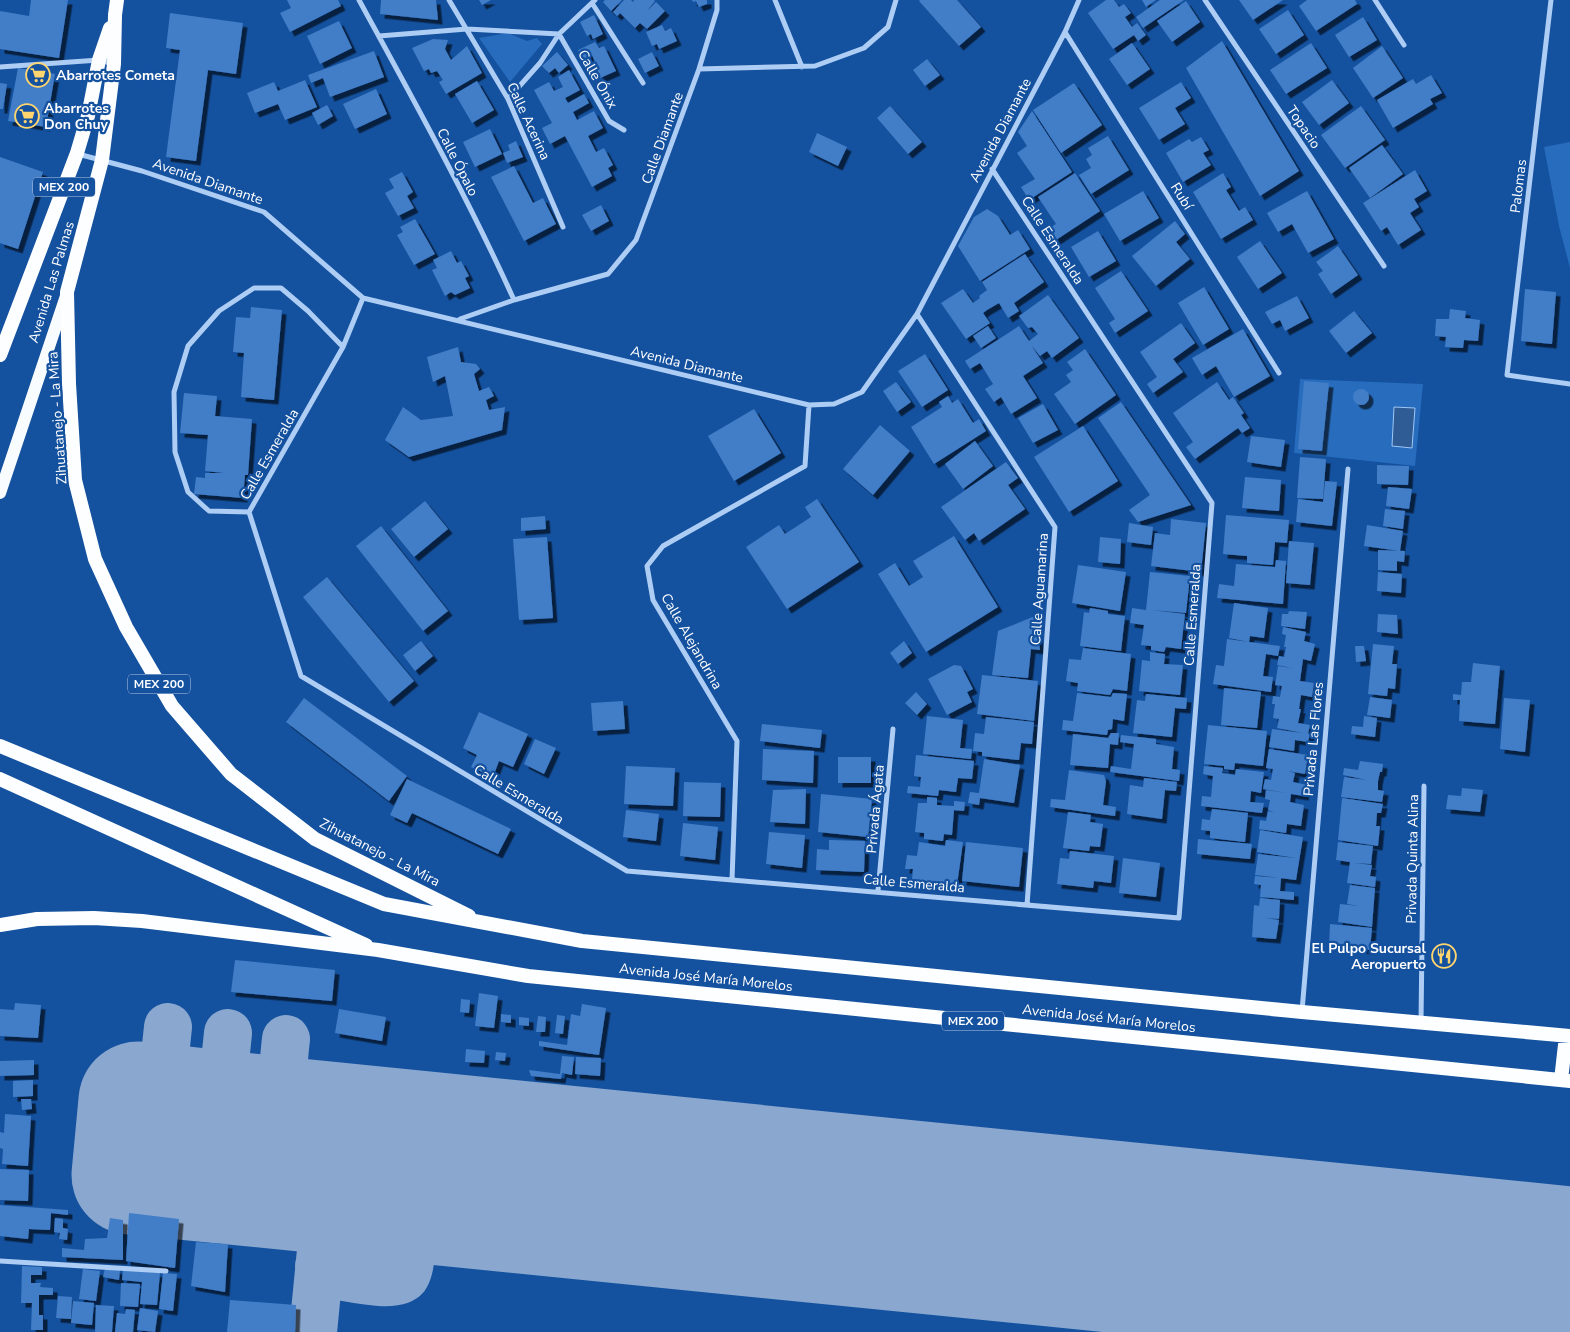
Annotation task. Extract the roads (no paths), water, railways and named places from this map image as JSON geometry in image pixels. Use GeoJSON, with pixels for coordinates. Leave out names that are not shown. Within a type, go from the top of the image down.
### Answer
{"type":"FeatureCollection","features":[{"type":"Feature","properties":{"kind":"highway","name":"MEX 200"},"geometry":{"type":"LineString","coordinates":[[115,15],[117,0]]}},
{"type":"Feature","properties":{"kind":"highway","name":"Avenida Las Palmas"},"geometry":{"type":"LineString","coordinates":[[0,355],[77,154],[88,116],[99,60],[115,15]]}},
{"type":"Feature","properties":{"kind":"highway","name":"Avenida Las Palmas"},"geometry":{"type":"LineString","coordinates":[[67,292],[102,160],[114,64],[115,15]]}},
{"type":"Feature","properties":{"kind":"highway","name":"Zihuatanejo - La Mira"},"geometry":{"type":"LineString","coordinates":[[67,292],[69,384],[75,480],[95,559],[126,627],[172,706],[232,774],[315,839],[484,923]]}},
{"type":"Feature","properties":{"kind":"highway","name":"MEX 200"},"geometry":{"type":"LineString","coordinates":[[0,746],[384,904],[484,923]]}},
{"type":"Feature","properties":{"kind":"highway"},"geometry":{"type":"LineString","coordinates":[[0,779],[378,950]]}},
{"type":"Feature","properties":{"kind":"highway","name":"MEX 200"},"geometry":{"type":"LineString","coordinates":[[0,926],[37,919],[94,918],[142,921],[378,950]]}},
{"type":"Feature","properties":{"kind":"highway","name":"Avenida José María Morelos"},"geometry":{"type":"LineString","coordinates":[[484,923],[582,942],[1568,1036]]}},
{"type":"Feature","properties":{"kind":"highway","name":"Avenida José María Morelos"},"geometry":{"type":"LineString","coordinates":[[378,950],[528,976],[1565,1081]]}},
{"type":"Feature","properties":{"kind":"highway"},"geometry":{"type":"LineString","coordinates":[[1565,1081],[1568,1036]]}},
{"type":"Feature","properties":{"kind":"main road","name":"Avenida Las Palmas"},"geometry":{"type":"LineString","coordinates":[[0,492],[67,292]]}},
{"type":"Feature","properties":{"kind":"street","name":"Calle Ópalo"},"geometry":{"type":"LineString","coordinates":[[359,0],[441,152],[498,264],[514,300]]}},
{"type":"Feature","properties":{"kind":"street","name":"Calle Acerina"},"geometry":{"type":"LineString","coordinates":[[449,0],[508,99],[563,227]]}},
{"type":"Feature","properties":{"kind":"street"},"geometry":{"type":"LineString","coordinates":[[717,0],[717,10],[699,69],[815,66],[864,48],[888,28],[896,0]]}},
{"type":"Feature","properties":{"kind":"street"},"geometry":{"type":"LineString","coordinates":[[775,0],[802,67]]}},
{"type":"Feature","properties":{"kind":"street","name":"Avenida Diamante"},"geometry":{"type":"LineString","coordinates":[[77,154],[142,171],[264,212],[362,298],[809,405],[834,404],[862,392],[917,314],[1065,32],[1079,0]]}},
{"type":"Feature","properties":{"kind":"street","name":"Topacio"},"geometry":{"type":"LineString","coordinates":[[1205,0],[1384,266]]}},
{"type":"Feature","properties":{"kind":"street"},"geometry":{"type":"LineString","coordinates":[[1375,0],[1404,45]]}},
{"type":"Feature","properties":{"kind":"street","name":"Palomas"},"geometry":{"type":"LineString","coordinates":[[1551,0],[1507,375],[1570,384]]}},
{"type":"Feature","properties":{"kind":"street"},"geometry":{"type":"LineString","coordinates":[[508,99],[540,63],[559,34],[594,1],[644,83]]}},
{"type":"Feature","properties":{"kind":"street"},"geometry":{"type":"LineString","coordinates":[[379,36],[467,29],[559,34]]}},
{"type":"Feature","properties":{"kind":"street","name":"Rubí"},"geometry":{"type":"LineString","coordinates":[[1065,32],[1279,373]]}},
{"type":"Feature","properties":{"kind":"street","name":"Calle Ónix"},"geometry":{"type":"LineString","coordinates":[[559,34],[609,120],[624,130]]}},
{"type":"Feature","properties":{"kind":"street"},"geometry":{"type":"LineString","coordinates":[[0,67],[99,60],[114,64]]}},
{"type":"Feature","properties":{"kind":"street","name":"Calle Diamante"},"geometry":{"type":"LineString","coordinates":[[459,320],[514,300],[608,274],[636,240],[699,69]]}},
{"type":"Feature","properties":{"kind":"street","name":"Calle Esmeralda"},"geometry":{"type":"LineString","coordinates":[[362,298],[343,347],[249,512],[301,676],[627,871],[1179,918],[1212,503],[992,169]]}},
{"type":"Feature","properties":{"kind":"street"},"geometry":{"type":"LineString","coordinates":[[249,512],[209,511],[188,492],[175,452],[174,392],[188,346],[219,311],[254,288],[281,288],[308,311],[343,347]]}},
{"type":"Feature","properties":{"kind":"street","name":"Calle Aguamarina"},"geometry":{"type":"LineString","coordinates":[[917,314],[1055,528],[1027,905]]}},
{"type":"Feature","properties":{"kind":"street","name":"Calle Alejandrina"},"geometry":{"type":"LineString","coordinates":[[732,880],[737,741],[653,600],[647,566],[663,546],[805,466],[809,405]]}},
{"type":"Feature","properties":{"kind":"street","name":"Privada Las Flores"},"geometry":{"type":"LineString","coordinates":[[1302,1012],[1348,469]]}},
{"type":"Feature","properties":{"kind":"street","name":"Privada Ágata"},"geometry":{"type":"LineString","coordinates":[[878,891],[893,728]]}},
{"type":"Feature","properties":{"kind":"street","name":"Privada Quinta Alina"},"geometry":{"type":"LineString","coordinates":[[1421,1023],[1424,786]]}},
{"type":"Feature","properties":{"kind":"street"},"geometry":{"type":"LineString","coordinates":[[0,1261],[166,1270]]}},
{"type":"Feature","properties":{"kind":"place","name":"Abarrotes Cometa"},"geometry":{"type":"Point","coordinates":[38,75]}},
{"type":"Feature","properties":{"kind":"place","name":"Abarrotes Don Chuy"},"geometry":{"type":"Point","coordinates":[27,116]}},
{"type":"Feature","properties":{"kind":"place","name":"El Pulpo Sucursal Aeropuerto"},"geometry":{"type":"Point","coordinates":[1444,956]}}]}
